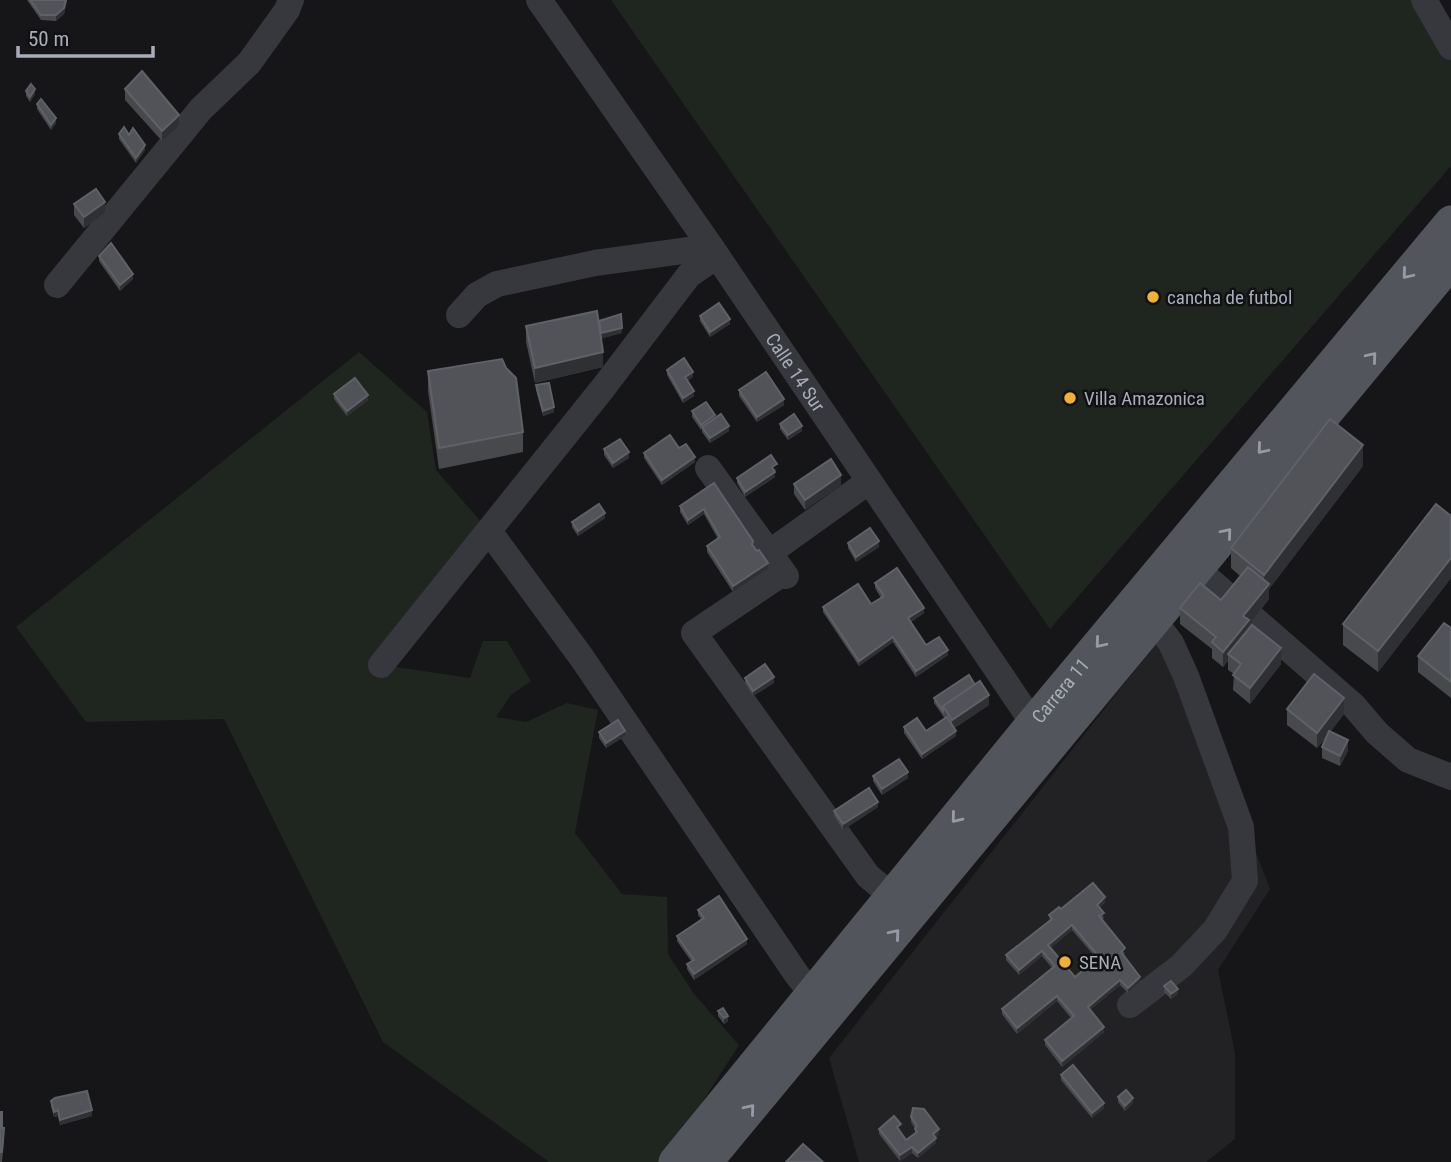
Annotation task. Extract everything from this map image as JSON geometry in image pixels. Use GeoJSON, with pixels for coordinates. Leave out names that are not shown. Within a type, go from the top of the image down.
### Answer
{"type":"FeatureCollection","features":[{"type":"Feature","properties":{"kind":"main road","name":"Carrera 11"},"geometry":{"type":"LineString","coordinates":[[706,1162],[1451,222]]}},
{"type":"Feature","properties":{"kind":"main road","name":"Carrera 11"},"geometry":{"type":"LineString","coordinates":[[1143,613],[1197,569],[1451,262]]}},
{"type":"Feature","properties":{"kind":"main road","name":"Carrera 11"},"geometry":{"type":"LineString","coordinates":[[675,1162],[892,896],[1045,732]]}},
{"type":"Feature","properties":{"kind":"street"},"geometry":{"type":"LineString","coordinates":[[57,285],[201,109],[249,63],[287,10],[291,0]]}},
{"type":"Feature","properties":{"kind":"street","name":"Calle 14 Sur"},"geometry":{"type":"LineString","coordinates":[[539,0],[714,251],[869,482],[1045,732]]}},
{"type":"Feature","properties":{"kind":"street"},"geometry":{"type":"LineString","coordinates":[[1424,0],[1451,47]]}},
{"type":"Feature","properties":{"kind":"street"},"geometry":{"type":"LineString","coordinates":[[459,314],[477,295],[497,284],[594,264],[714,251]]}},
{"type":"Feature","properties":{"kind":"street"},"geometry":{"type":"LineString","coordinates":[[381,665],[595,398],[689,275],[714,251]]}},
{"type":"Feature","properties":{"kind":"street"},"geometry":{"type":"LineString","coordinates":[[708,468],[780,567]]}},
{"type":"Feature","properties":{"kind":"street"},"geometry":{"type":"LineString","coordinates":[[869,482],[780,567],[694,633],[868,876],[892,896]]}},
{"type":"Feature","properties":{"kind":"street"},"geometry":{"type":"LineString","coordinates":[[489,531],[582,658],[789,963],[813,993]]}},
{"type":"Feature","properties":{"kind":"street"},"geometry":{"type":"LineString","coordinates":[[1197,569],[1353,705],[1377,733],[1408,760],[1451,777]]}},
{"type":"Feature","properties":{"kind":"street"},"geometry":{"type":"LineString","coordinates":[[1130,1005],[1181,967],[1216,930],[1245,881],[1241,827],[1186,676],[1171,643],[1143,613]]}},
{"type":"Feature","properties":{"kind":"shaded area","name":"Villa Amazonica"},"geometry":{"type":"Polygon","coordinates":[[[611,0],[1411,0],[1451,59],[1451,166],[1050,629],[611,0]]]}},
{"type":"Feature","properties":{"kind":"shaded area"},"geometry":{"type":"Polygon","coordinates":[[[359,352],[427,412],[436,470],[489,531],[382,665],[470,678],[483,641],[507,641],[531,681],[511,695],[496,717],[526,722],[567,703],[598,710],[575,833],[622,894],[667,897],[668,954],[694,994],[739,1045],[664,1162],[549,1162],[383,1042],[224,719],[86,722],[16,627],[359,352]]]}},
{"type":"Feature","properties":{"kind":"shaded area"},"geometry":{"type":"Polygon","coordinates":[[[1169,627],[1270,889],[1218,970],[1235,1053],[1235,1139],[1206,1162],[859,1162],[829,1058],[1169,627]]]}},
{"type":"Feature","properties":{"kind":"building"},"geometry":{"type":"Polygon","coordinates":[[[30,0],[66,0],[64,8],[56,15],[41,15],[30,0]]]}},
{"type":"Feature","properties":{"kind":"building"},"geometry":{"type":"Polygon","coordinates":[[[142,71],[179,115],[162,131],[125,89],[142,71]]]}},
{"type":"Feature","properties":{"kind":"building"},"geometry":{"type":"Polygon","coordinates":[[[31,84],[35,89],[30,97],[26,91],[31,84]]]}},
{"type":"Feature","properties":{"kind":"building"},"geometry":{"type":"Polygon","coordinates":[[[41,99],[56,118],[51,125],[37,104],[41,99]]]}},
{"type":"Feature","properties":{"kind":"building"},"geometry":{"type":"Polygon","coordinates":[[[124,127],[129,135],[133,128],[145,145],[136,158],[119,134],[124,127]]]}},
{"type":"Feature","properties":{"kind":"building"},"geometry":{"type":"Polygon","coordinates":[[[96,189],[105,202],[84,217],[74,204],[96,189]]]}},
{"type":"Feature","properties":{"kind":"building"},"geometry":{"type":"Polygon","coordinates":[[[111,243],[133,274],[120,285],[99,256],[111,243]]]}},
{"type":"Feature","properties":{"kind":"building"},"geometry":{"type":"Polygon","coordinates":[[[719,303],[730,319],[710,332],[700,316],[719,303]]]}},
{"type":"Feature","properties":{"kind":"building"},"geometry":{"type":"Polygon","coordinates":[[[597,311],[603,352],[535,368],[526,326],[597,311]]]}},
{"type":"Feature","properties":{"kind":"building"},"geometry":{"type":"Polygon","coordinates":[[[621,314],[622,328],[601,333],[599,321],[621,314]]]}},
{"type":"Feature","properties":{"kind":"building"},"geometry":{"type":"Polygon","coordinates":[[[684,358],[693,372],[685,377],[694,391],[683,398],[667,370],[684,358]]]}},
{"type":"Feature","properties":{"kind":"building"},"geometry":{"type":"Polygon","coordinates":[[[502,359],[506,368],[516,378],[523,432],[439,448],[428,371],[502,359]]]}},
{"type":"Feature","properties":{"kind":"building"},"geometry":{"type":"Polygon","coordinates":[[[766,372],[784,399],[757,417],[739,390],[766,372]]]}},
{"type":"Feature","properties":{"kind":"building"},"geometry":{"type":"Polygon","coordinates":[[[355,378],[368,395],[347,411],[334,394],[355,378]]]}},
{"type":"Feature","properties":{"kind":"building"},"geometry":{"type":"Polygon","coordinates":[[[549,383],[554,407],[543,411],[536,385],[549,383]]]}},
{"type":"Feature","properties":{"kind":"building"},"geometry":{"type":"Polygon","coordinates":[[[706,402],[715,415],[701,425],[692,411],[706,402]]]}},
{"type":"Feature","properties":{"kind":"building"},"geometry":{"type":"Polygon","coordinates":[[[721,414],[729,426],[710,438],[702,427],[721,414]]]}},
{"type":"Feature","properties":{"kind":"building"},"geometry":{"type":"Polygon","coordinates":[[[794,414],[802,426],[788,435],[780,424],[794,414]]]}},
{"type":"Feature","properties":{"kind":"building"},"geometry":{"type":"Polygon","coordinates":[[[1330,419],[1363,445],[1264,575],[1231,548],[1330,419]]]}},
{"type":"Feature","properties":{"kind":"building"},"geometry":{"type":"Polygon","coordinates":[[[670,435],[679,448],[686,444],[695,457],[662,480],[644,453],[670,435]]]}},
{"type":"Feature","properties":{"kind":"building"},"geometry":{"type":"Polygon","coordinates":[[[620,439],[629,452],[613,463],[604,449],[620,439]]]}},
{"type":"Feature","properties":{"kind":"building"},"geometry":{"type":"Polygon","coordinates":[[[771,455],[777,464],[772,467],[775,472],[745,492],[737,478],[771,455]]]}},
{"type":"Feature","properties":{"kind":"building"},"geometry":{"type":"Polygon","coordinates":[[[831,459],[841,475],[805,500],[794,484],[831,459]]]}},
{"type":"Feature","properties":{"kind":"building"},"geometry":{"type":"Polygon","coordinates":[[[714,483],[753,541],[752,545],[768,563],[733,586],[707,546],[720,537],[704,509],[688,520],[680,506],[714,483]]]}},
{"type":"Feature","properties":{"kind":"building"},"geometry":{"type":"Polygon","coordinates":[[[599,504],[605,513],[578,531],[572,522],[599,504]]]}},
{"type":"Feature","properties":{"kind":"building"},"geometry":{"type":"Polygon","coordinates":[[[1436,504],[1451,516],[1451,558],[1378,651],[1343,624],[1436,504]]]}},
{"type":"Feature","properties":{"kind":"building"},"geometry":{"type":"Polygon","coordinates":[[[870,528],[879,541],[856,557],[848,543],[870,528]]]}},
{"type":"Feature","properties":{"kind":"building"},"geometry":{"type":"Polygon","coordinates":[[[1248,567],[1269,584],[1243,616],[1249,620],[1223,652],[1212,642],[1216,637],[1180,608],[1200,583],[1221,600],[1248,567]]]}},
{"type":"Feature","properties":{"kind":"building"},"geometry":{"type":"Polygon","coordinates":[[[897,568],[924,608],[908,618],[926,645],[939,637],[948,650],[916,671],[893,637],[859,661],[823,607],[858,584],[871,604],[884,596],[875,583],[897,568]]]}},
{"type":"Feature","properties":{"kind":"building"},"geometry":{"type":"Polygon","coordinates":[[[1444,623],[1451,628],[1451,682],[1418,656],[1444,623]]]}},
{"type":"Feature","properties":{"kind":"building"},"geometry":{"type":"Polygon","coordinates":[[[1252,625],[1281,648],[1250,688],[1233,675],[1241,664],[1228,654],[1252,625]]]}},
{"type":"Feature","properties":{"kind":"building"},"geometry":{"type":"Polygon","coordinates":[[[765,664],[774,677],[753,691],[745,678],[765,664]]]}},
{"type":"Feature","properties":{"kind":"building"},"geometry":{"type":"Polygon","coordinates":[[[1314,674],[1344,698],[1317,733],[1287,709],[1314,674]]]}},
{"type":"Feature","properties":{"kind":"building"},"geometry":{"type":"Polygon","coordinates":[[[969,675],[975,685],[943,706],[943,711],[934,698],[969,675]]]}},
{"type":"Feature","properties":{"kind":"building"},"geometry":{"type":"Polygon","coordinates":[[[980,681],[989,695],[952,720],[943,706],[980,681]]]}},
{"type":"Feature","properties":{"kind":"building"},"geometry":{"type":"Polygon","coordinates":[[[947,717],[956,731],[922,754],[904,727],[917,718],[926,731],[947,717]]]}},
{"type":"Feature","properties":{"kind":"building"},"geometry":{"type":"Polygon","coordinates":[[[618,720],[625,731],[606,743],[599,732],[618,720]]]}},
{"type":"Feature","properties":{"kind":"building"},"geometry":{"type":"Polygon","coordinates":[[[1329,731],[1348,740],[1340,756],[1322,747],[1329,731]]]}},
{"type":"Feature","properties":{"kind":"building"},"geometry":{"type":"Polygon","coordinates":[[[899,759],[908,772],[882,789],[873,776],[899,759]]]}},
{"type":"Feature","properties":{"kind":"building"},"geometry":{"type":"Polygon","coordinates":[[[869,788],[878,802],[843,824],[834,811],[869,788]]]}},
{"type":"Feature","properties":{"kind":"building"},"geometry":{"type":"Polygon","coordinates":[[[1093,883],[1105,897],[1097,905],[1104,913],[1099,916],[1125,948],[1121,952],[1140,977],[1128,988],[1120,980],[1088,1007],[1104,1027],[1062,1061],[1045,1040],[1074,1016],[1057,996],[1017,1028],[1002,1009],[1055,966],[1042,951],[1019,970],[1006,955],[1052,919],[1049,915],[1059,907],[1061,909],[1093,883]],[[1072,925],[1048,945],[1075,977],[1099,957],[1072,925]]]}},
{"type":"Feature","properties":{"kind":"building"},"geometry":{"type":"Polygon","coordinates":[[[719,896],[747,939],[694,974],[687,964],[694,960],[677,936],[704,918],[698,910],[719,896]]]}},
{"type":"Feature","properties":{"kind":"building"},"geometry":{"type":"Polygon","coordinates":[[[1171,981],[1178,989],[1171,994],[1164,986],[1171,981]]]}},
{"type":"Feature","properties":{"kind":"building"},"geometry":{"type":"Polygon","coordinates":[[[723,1008],[728,1016],[724,1018],[718,1011],[723,1008]]]}},
{"type":"Feature","properties":{"kind":"building"},"geometry":{"type":"Polygon","coordinates":[[[1073,1065],[1104,1103],[1092,1113],[1061,1075],[1073,1065]]]}},
{"type":"Feature","properties":{"kind":"building"},"geometry":{"type":"Polygon","coordinates":[[[1126,1090],[1133,1098],[1125,1106],[1118,1097],[1126,1090]]]}},
{"type":"Feature","properties":{"kind":"building"},"geometry":{"type":"Polygon","coordinates":[[[87,1091],[92,1110],[60,1120],[58,1110],[54,1112],[51,1101],[87,1091]]]}},
{"type":"Feature","properties":{"kind":"building"},"geometry":{"type":"Polygon","coordinates":[[[913,1108],[924,1109],[939,1129],[933,1134],[936,1138],[918,1153],[912,1147],[900,1155],[879,1129],[894,1116],[901,1124],[897,1127],[906,1140],[917,1132],[917,1126],[911,1117],[913,1108]]]}},
{"type":"Feature","properties":{"kind":"building"},"geometry":{"type":"Polygon","coordinates":[[[0,1112],[4,1128],[2,1152],[0,1152],[0,1112]]]}},
{"type":"Feature","properties":{"kind":"building"},"geometry":{"type":"Polygon","coordinates":[[[803,1144],[823,1162],[786,1162],[803,1144]]]}},
{"type":"Feature","properties":{"kind":"place","name":"cancha de futbol"},"geometry":{"type":"Point","coordinates":[1153,297]}},
{"type":"Feature","properties":{"kind":"place","name":"Villa Amazonica"},"geometry":{"type":"Point","coordinates":[1070,398]}},
{"type":"Feature","properties":{"kind":"place","name":"SENA"},"geometry":{"type":"Point","coordinates":[1065,962]}}]}
